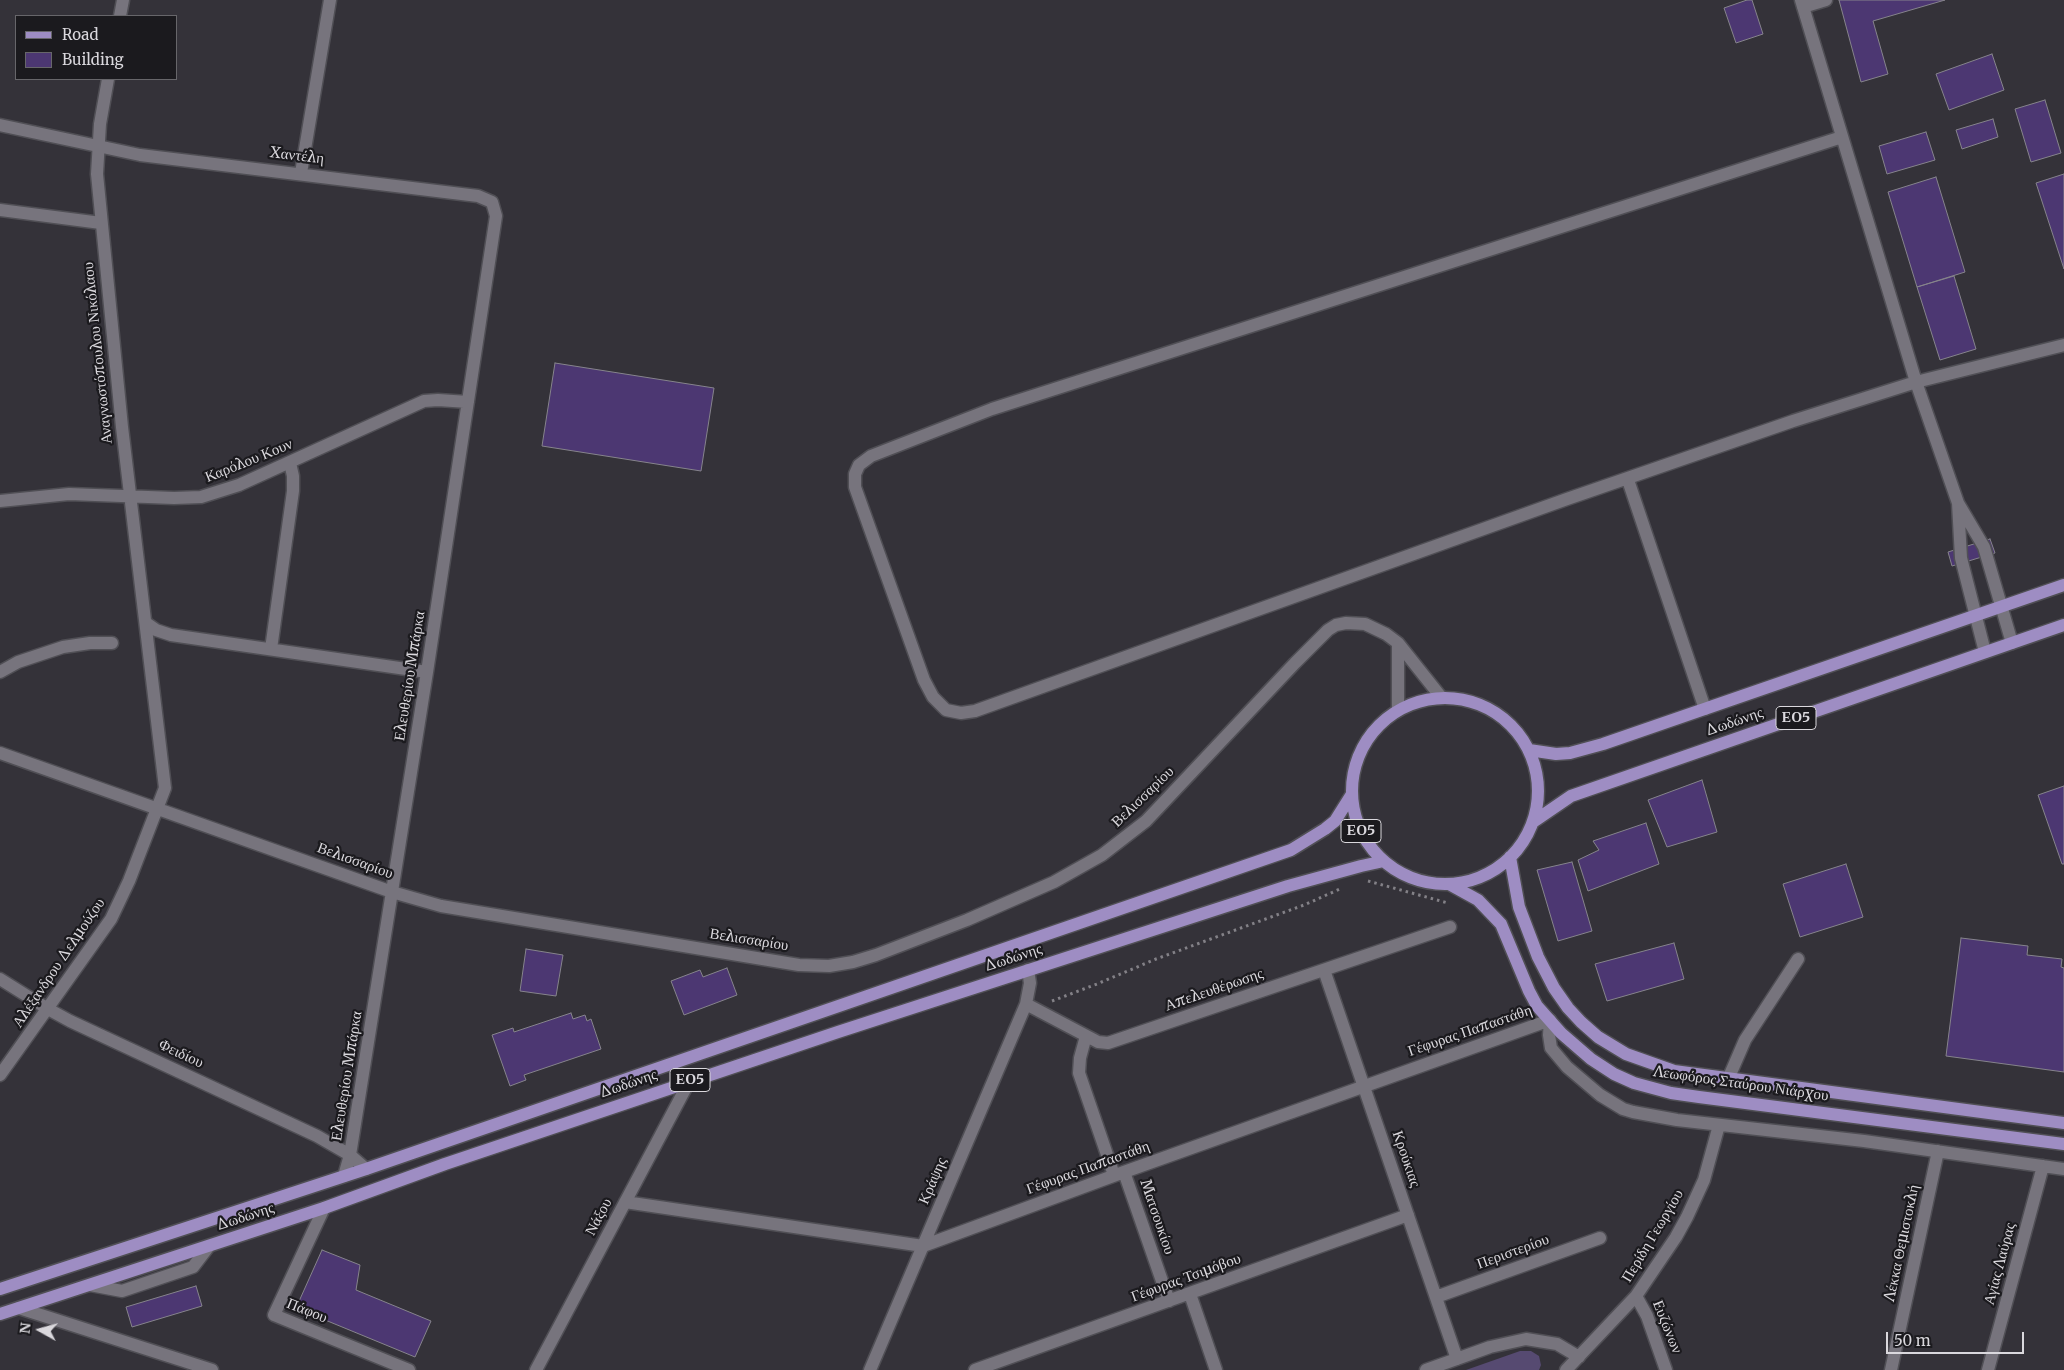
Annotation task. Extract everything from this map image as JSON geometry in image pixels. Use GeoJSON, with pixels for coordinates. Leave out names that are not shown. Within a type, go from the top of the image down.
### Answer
{"type":"FeatureCollection","features":[{"type":"Feature","properties":{"kind":"main road","name":"Δωδώνης"},"geometry":{"type":"LineString","coordinates":[[1529,750],[1556,754],[1570,753],[1603,744],[2064,584]]}},
{"type":"Feature","properties":{"kind":"main road","name":"Δωδώνης"},"geometry":{"type":"LineString","coordinates":[[1533,822],[1571,796],[2064,625]]}},
{"type":"Feature","properties":{"kind":"main road","name":"Δωδώνης"},"geometry":{"type":"LineString","coordinates":[[1441,697],[1457,698],[1493,710],[1513,728],[1529,750],[1535,767],[1538,785],[1537,804],[1533,822],[1525,838],[1510,857],[1485,875],[1449,884],[1431,883],[1413,878],[1396,870],[1384,861],[1360,830],[1354,812],[1352,794],[1353,776],[1358,758],[1376,727],[1398,710],[1422,700],[1441,697]]}},
{"type":"Feature","properties":{"kind":"main road","name":"Δωδώνης"},"geometry":{"type":"LineString","coordinates":[[0,1290],[366,1169],[1291,850],[1325,830],[1335,821],[1352,794]]}},
{"type":"Feature","properties":{"kind":"main road","name":"Λεωφόρος Σταύρου Νιάρχου"},"geometry":{"type":"LineString","coordinates":[[1510,857],[1519,907],[1538,957],[1554,988],[1581,1022],[1613,1048],[1644,1062],[1674,1070],[2064,1123]]}},
{"type":"Feature","properties":{"kind":"main road","name":"Δωδώνης"},"geometry":{"type":"LineString","coordinates":[[0,1314],[324,1208],[445,1164],[690,1080],[1288,886],[1384,861]]}},
{"type":"Feature","properties":{"kind":"main road","name":"Λεωφόρος Σταύρου Νιάρχου"},"geometry":{"type":"LineString","coordinates":[[1449,884],[1478,900],[1501,924],[1529,991],[1538,1006],[1570,1042],[1591,1060],[1614,1074],[1645,1086],[1671,1093],[2064,1144]]}},
{"type":"Feature","properties":{"kind":"street"},"geometry":{"type":"LineString","coordinates":[[120,15],[124,0]]}},
{"type":"Feature","properties":{"kind":"street"},"geometry":{"type":"LineString","coordinates":[[301,173],[330,0]]}},
{"type":"Feature","properties":{"kind":"street"},"geometry":{"type":"LineString","coordinates":[[1826,0],[1802,4],[1916,382],[1958,502],[1984,547],[2012,643]]}},
{"type":"Feature","properties":{"kind":"street","name":"Αναγνωστόπουλου Νικόλαου"},"geometry":{"type":"LineString","coordinates":[[108,80],[97,145],[96,166],[130,496],[146,623]]}},
{"type":"Feature","properties":{"kind":"street","name":"Χαντέλη"},"geometry":{"type":"LineString","coordinates":[[0,125],[140,155],[301,173],[478,196],[492,202]]}},
{"type":"Feature","properties":{"kind":"street"},"geometry":{"type":"LineString","coordinates":[[1842,136],[992,409],[871,456],[859,464],[855,474],[855,487],[924,680],[933,697],[946,710],[960,713],[975,711],[1793,421],[1916,382],[2064,345]]}},
{"type":"Feature","properties":{"kind":"street","name":"Ελευθερίου Μπάρκα"},"geometry":{"type":"LineString","coordinates":[[344,1176],[350,1155],[427,672],[496,216],[492,202]]}},
{"type":"Feature","properties":{"kind":"street"},"geometry":{"type":"LineString","coordinates":[[0,210],[101,223]]}},
{"type":"Feature","properties":{"kind":"street","name":"Καρόλου Κουν"},"geometry":{"type":"LineString","coordinates":[[0,501],[69,494],[174,498],[201,496],[239,485],[424,401],[468,402]]}},
{"type":"Feature","properties":{"kind":"street"},"geometry":{"type":"LineString","coordinates":[[271,649],[293,491],[293,476],[290,463]]}},
{"type":"Feature","properties":{"kind":"street"},"geometry":{"type":"LineString","coordinates":[[1628,480],[1705,709]]}},
{"type":"Feature","properties":{"kind":"street"},"geometry":{"type":"LineString","coordinates":[[1958,502],[1961,558],[1985,652]]}},
{"type":"Feature","properties":{"kind":"street","name":"Βελισσαρίου"},"geometry":{"type":"LineString","coordinates":[[0,753],[392,892],[441,906],[799,965],[829,966],[853,962],[902,946],[967,920],[1054,882],[1102,856],[1146,821],[1295,664],[1328,630],[1336,625],[1346,622],[1366,624],[1386,634],[1398,643],[1441,697]]}},
{"type":"Feature","properties":{"kind":"street"},"geometry":{"type":"LineString","coordinates":[[146,623],[156,630],[171,635],[427,672]]}},
{"type":"Feature","properties":{"kind":"street","name":"Αλέξανδρου Δελμούζου"},"geometry":{"type":"LineString","coordinates":[[0,1075],[111,919],[130,881],[165,788],[146,623]]}},
{"type":"Feature","properties":{"kind":"street"},"geometry":{"type":"LineString","coordinates":[[0,672],[18,662],[63,647],[79,644],[112,643]]}},
{"type":"Feature","properties":{"kind":"street"},"geometry":{"type":"LineString","coordinates":[[1398,643],[1398,710]]}},
{"type":"Feature","properties":{"kind":"street","name":"Απελευθέρωσης"},"geometry":{"type":"LineString","coordinates":[[1026,1004],[1100,1043],[1110,1043],[1450,927]]}},
{"type":"Feature","properties":{"kind":"street"},"geometry":{"type":"LineString","coordinates":[[1729,1077],[1745,1040],[1798,960]]}},
{"type":"Feature","properties":{"kind":"street"},"geometry":{"type":"LineString","coordinates":[[1026,1004],[1030,983],[1028,970]]}},
{"type":"Feature","properties":{"kind":"street","name":"Κρούκιας"},"geometry":{"type":"LineString","coordinates":[[1324,970],[1458,1359]]}},
{"type":"Feature","properties":{"kind":"street","name":"Φειδίου"},"geometry":{"type":"LineString","coordinates":[[0,979],[48,1009],[308,1132],[350,1155],[366,1169]]}},
{"type":"Feature","properties":{"kind":"street","name":"Κράψης"},"geometry":{"type":"LineString","coordinates":[[870,1370],[1026,1004]]}},
{"type":"Feature","properties":{"kind":"street"},"geometry":{"type":"LineString","coordinates":[[1550,1020],[1549,1035],[1551,1048],[1586,1084],[1623,1109],[1654,1117],[1938,1151],[2064,1169]]}},
{"type":"Feature","properties":{"kind":"street","name":"Γέφυρας Παπαστάθη"},"geometry":{"type":"LineString","coordinates":[[625,1202],[923,1246],[1119,1173],[1550,1020]]}},
{"type":"Feature","properties":{"kind":"street","name":"Ματσουκίου"},"geometry":{"type":"LineString","coordinates":[[1086,1036],[1080,1058],[1079,1073],[1169,1301]]}},
{"type":"Feature","properties":{"kind":"street","name":"Νάξου"},"geometry":{"type":"LineString","coordinates":[[536,1370],[690,1080]]}},
{"type":"Feature","properties":{"kind":"street","name":"Περίδη Γεωργίου"},"geometry":{"type":"LineString","coordinates":[[1566,1370],[1636,1296],[1676,1237],[1696,1200],[1719,1124]]}},
{"type":"Feature","properties":{"kind":"street","name":"Λέκκα Θεμιστοκλή"},"geometry":{"type":"LineString","coordinates":[[1891,1370],[1938,1151]]}},
{"type":"Feature","properties":{"kind":"street","name":"Αγίας Λαύρας"},"geometry":{"type":"LineString","coordinates":[[1988,1370],[2043,1166]]}},
{"type":"Feature","properties":{"kind":"street","name":"Πάφου"},"geometry":{"type":"LineString","coordinates":[[324,1208],[274,1315],[409,1370]]}},
{"type":"Feature","properties":{"kind":"street","name":"Γέφυρας Τσιμόβου"},"geometry":{"type":"LineString","coordinates":[[975,1370],[1005,1365],[1169,1301],[1408,1215]]}},
{"type":"Feature","properties":{"kind":"street","name":"Περιστερίου"},"geometry":{"type":"LineString","coordinates":[[1436,1297],[1600,1238]]}},
{"type":"Feature","properties":{"kind":"street"},"geometry":{"type":"LineString","coordinates":[[1190,1294],[1216,1370]]}},
{"type":"Feature","properties":{"kind":"street","name":"Ευζώνων"},"geometry":{"type":"LineString","coordinates":[[1636,1296],[1647,1316],[1666,1370]]}},
{"type":"Feature","properties":{"kind":"street"},"geometry":{"type":"LineString","coordinates":[[19,1308],[212,1370]]}},
{"type":"Feature","properties":{"kind":"street"},"geometry":{"type":"LineString","coordinates":[[1426,1370],[1490,1347],[1526,1339],[1557,1344],[1578,1357]]}},
{"type":"Feature","properties":{"kind":"shaded area"},"geometry":{"type":"Polygon","coordinates":[[[1520,1351],[1531,1351],[1539,1356],[1541,1365],[1539,1370],[1466,1370],[1520,1351]]]}},
{"type":"Feature","properties":{"kind":"building"},"geometry":{"type":"Polygon","coordinates":[[[1752,0],[1763,34],[1736,43],[1724,8],[1752,0]]]}},
{"type":"Feature","properties":{"kind":"building"},"geometry":{"type":"Polygon","coordinates":[[[1839,0],[1945,0],[1873,21],[1888,74],[1861,82],[1839,0]]]}},
{"type":"Feature","properties":{"kind":"building"},"geometry":{"type":"Polygon","coordinates":[[[1992,54],[2004,90],[1949,110],[1936,74],[1992,54]]]}},
{"type":"Feature","properties":{"kind":"building"},"geometry":{"type":"Polygon","coordinates":[[[2045,100],[2061,153],[2031,162],[2015,109],[2045,100]]]}},
{"type":"Feature","properties":{"kind":"building"},"geometry":{"type":"Polygon","coordinates":[[[1993,119],[1998,137],[1962,149],[1956,130],[1993,119]]]}},
{"type":"Feature","properties":{"kind":"building"},"geometry":{"type":"Polygon","coordinates":[[[1926,132],[1935,160],[1887,174],[1879,146],[1926,132]]]}},
{"type":"Feature","properties":{"kind":"building"},"geometry":{"type":"Polygon","coordinates":[[[2064,174],[2064,269],[2036,183],[2064,174]]]}},
{"type":"Feature","properties":{"kind":"building"},"geometry":{"type":"Polygon","coordinates":[[[1936,177],[1965,272],[1917,287],[1888,192],[1936,177]]]}},
{"type":"Feature","properties":{"kind":"building"},"geometry":{"type":"Polygon","coordinates":[[[1954,276],[1976,349],[1940,360],[1917,287],[1954,276]]]}},
{"type":"Feature","properties":{"kind":"building"},"geometry":{"type":"Polygon","coordinates":[[[555,363],[714,388],[701,471],[542,446],[555,363]]]}},
{"type":"Feature","properties":{"kind":"building"},"geometry":{"type":"Polygon","coordinates":[[[1990,539],[1995,553],[1952,566],[1948,552],[1990,539]]]}},
{"type":"Feature","properties":{"kind":"building"},"geometry":{"type":"Polygon","coordinates":[[[1702,780],[1717,832],[1667,847],[1648,800],[1702,780]]]}},
{"type":"Feature","properties":{"kind":"building"},"geometry":{"type":"Polygon","coordinates":[[[2064,786],[2064,864],[2062,864],[2038,795],[2064,786]]]}},
{"type":"Feature","properties":{"kind":"building"},"geometry":{"type":"Polygon","coordinates":[[[1646,823],[1659,864],[1588,891],[1578,860],[1599,850],[1593,841],[1646,823]]]}},
{"type":"Feature","properties":{"kind":"building"},"geometry":{"type":"Polygon","coordinates":[[[1572,862],[1592,931],[1558,941],[1537,870],[1572,862]]]}},
{"type":"Feature","properties":{"kind":"building"},"geometry":{"type":"Polygon","coordinates":[[[1846,864],[1863,917],[1800,937],[1783,884],[1846,864]]]}},
{"type":"Feature","properties":{"kind":"building"},"geometry":{"type":"Polygon","coordinates":[[[1961,938],[2028,946],[2027,955],[2062,959],[2061,967],[2064,968],[2064,1072],[1946,1056],[1961,938]]]}},
{"type":"Feature","properties":{"kind":"building"},"geometry":{"type":"Polygon","coordinates":[[[1674,943],[1684,979],[1607,1001],[1595,964],[1674,943]]]}},
{"type":"Feature","properties":{"kind":"building"},"geometry":{"type":"Polygon","coordinates":[[[526,949],[563,955],[556,996],[520,991],[526,949]]]}},
{"type":"Feature","properties":{"kind":"building"},"geometry":{"type":"Polygon","coordinates":[[[727,968],[737,995],[684,1015],[671,981],[700,970],[703,977],[727,968]]]}},
{"type":"Feature","properties":{"kind":"building"},"geometry":{"type":"Polygon","coordinates":[[[571,1013],[573,1019],[585,1015],[587,1021],[591,1019],[601,1049],[524,1075],[526,1080],[510,1086],[492,1035],[513,1028],[514,1032],[571,1013]]]}},
{"type":"Feature","properties":{"kind":"building"},"geometry":{"type":"Polygon","coordinates":[[[322,1250],[360,1265],[356,1290],[431,1321],[415,1357],[296,1308],[322,1250]]]}},
{"type":"Feature","properties":{"kind":"building"},"geometry":{"type":"Polygon","coordinates":[[[196,1286],[202,1306],[132,1327],[126,1307],[196,1286]]]}}]}
